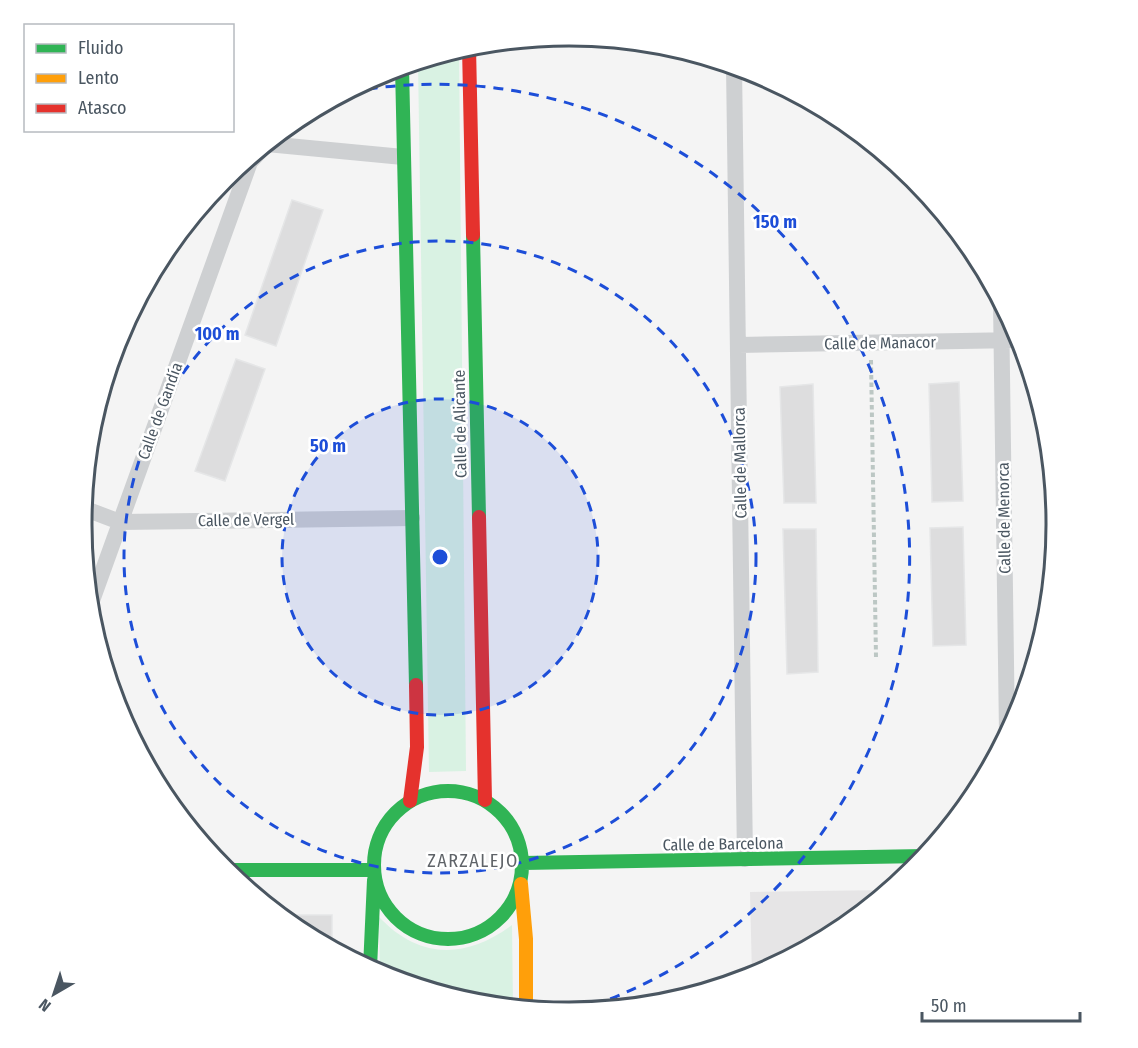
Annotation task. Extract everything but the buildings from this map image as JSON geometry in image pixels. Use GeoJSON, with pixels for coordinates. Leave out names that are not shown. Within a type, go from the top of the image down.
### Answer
{"type":"FeatureCollection","features":[{"type":"Feature","properties":{"kind":"street","name":"Calle de Alicante"},"geometry":{"type":"LineString","coordinates":[[469,58],[485,800]]}},
{"type":"Feature","properties":{"kind":"street","name":"Calle de Mallorca"},"geometry":{"type":"LineString","coordinates":[[734,76],[745,860]]}},
{"type":"Feature","properties":{"kind":"street"},"geometry":{"type":"LineString","coordinates":[[402,77],[417,747],[410,801]]}},
{"type":"Feature","properties":{"kind":"street","name":"Calle de Gandía"},"geometry":{"type":"LineString","coordinates":[[278,145],[403,157]]}},
{"type":"Feature","properties":{"kind":"street","name":"Calle de Gandía"},"geometry":{"type":"LineString","coordinates":[[96,588],[246,172]]}},
{"type":"Feature","properties":{"kind":"street","name":"Calle de Menorca"},"geometry":{"type":"LineString","coordinates":[[1002,323],[1007,714]]}},
{"type":"Feature","properties":{"kind":"street","name":"Calle de Manacor"},"geometry":{"type":"LineString","coordinates":[[739,345],[1010,340]]}},
{"type":"Feature","properties":{"kind":"street","name":"Calle de Vergel"},"geometry":{"type":"LineString","coordinates":[[92,512],[120,522],[412,518]]}},
{"type":"Feature","properties":{"kind":"street"},"geometry":{"type":"LineString","coordinates":[[370,958],[375,852],[390,818],[410,801],[439,791],[465,792],[485,800],[505,817],[519,841],[523,863],[521,881],[526,939],[526,999]]}},
{"type":"Feature","properties":{"kind":"street","name":"Calle de Barcelona"},"geometry":{"type":"LineString","coordinates":[[523,863],[912,856]]}},
{"type":"Feature","properties":{"kind":"street"},"geometry":{"type":"LineString","coordinates":[[240,870],[374,874]]}},
{"type":"Feature","properties":{"kind":"street"},"geometry":{"type":"LineString","coordinates":[[374,874],[384,903],[401,923],[424,935],[459,938],[484,930],[511,905],[521,881]]}},
{"type":"Feature","properties":{"kind":"path"},"geometry":{"type":"LineString","coordinates":[[871,343],[876,657]]}},
{"type":"Feature","properties":{"kind":"shaded area"},"geometry":{"type":"Polygon","coordinates":[[[875,890],[808,938],[752,965],[750,892],[875,890]]]}},
{"type":"Feature","properties":{"kind":"green space"},"geometry":{"type":"Polygon","coordinates":[[[459,60],[466,771],[429,772],[418,71],[459,60]]]}},
{"type":"Feature","properties":{"kind":"green space"},"geometry":{"type":"Polygon","coordinates":[[[379,917],[411,941],[444,950],[461,949],[478,944],[512,925],[513,998],[445,985],[380,962],[379,917]]]}},
{"type":"Feature","properties":{"kind":"traffic: fast"},"geometry":{"type":"LineString","coordinates":[[402,77],[416,685]]}},
{"type":"Feature","properties":{"kind":"traffic: fast"},"geometry":{"type":"LineString","coordinates":[[473,235],[479,517]]}},
{"type":"Feature","properties":{"kind":"traffic: fast"},"geometry":{"type":"LineString","coordinates":[[448,791],[476,797],[500,813],[516,837],[522,865],[516,893],[500,917],[476,933],[448,939],[420,933],[396,917],[380,893],[374,865],[380,837],[396,813],[420,797],[448,791]]}},
{"type":"Feature","properties":{"kind":"traffic: fast"},"geometry":{"type":"LineString","coordinates":[[523,863],[912,856]]}},
{"type":"Feature","properties":{"kind":"traffic: fast"},"geometry":{"type":"LineString","coordinates":[[240,870],[374,870]]}},
{"type":"Feature","properties":{"kind":"traffic: fast"},"geometry":{"type":"LineString","coordinates":[[370,958],[374,880]]}},
{"type":"Feature","properties":{"kind":"traffic: slow"},"geometry":{"type":"LineString","coordinates":[[521,884],[526,939],[526,999]]}},
{"type":"Feature","properties":{"kind":"traffic: jam"},"geometry":{"type":"LineString","coordinates":[[469,58],[473,235]]}},
{"type":"Feature","properties":{"kind":"traffic: jam"},"geometry":{"type":"LineString","coordinates":[[479,517],[485,800]]}},
{"type":"Feature","properties":{"kind":"traffic: jam"},"geometry":{"type":"LineString","coordinates":[[410,801],[417,747],[416,685]]}},
{"type":"Feature","properties":{"kind":"district","name":"ZARZALEJO"},"geometry":{"type":"Point","coordinates":[473,861]}}]}
